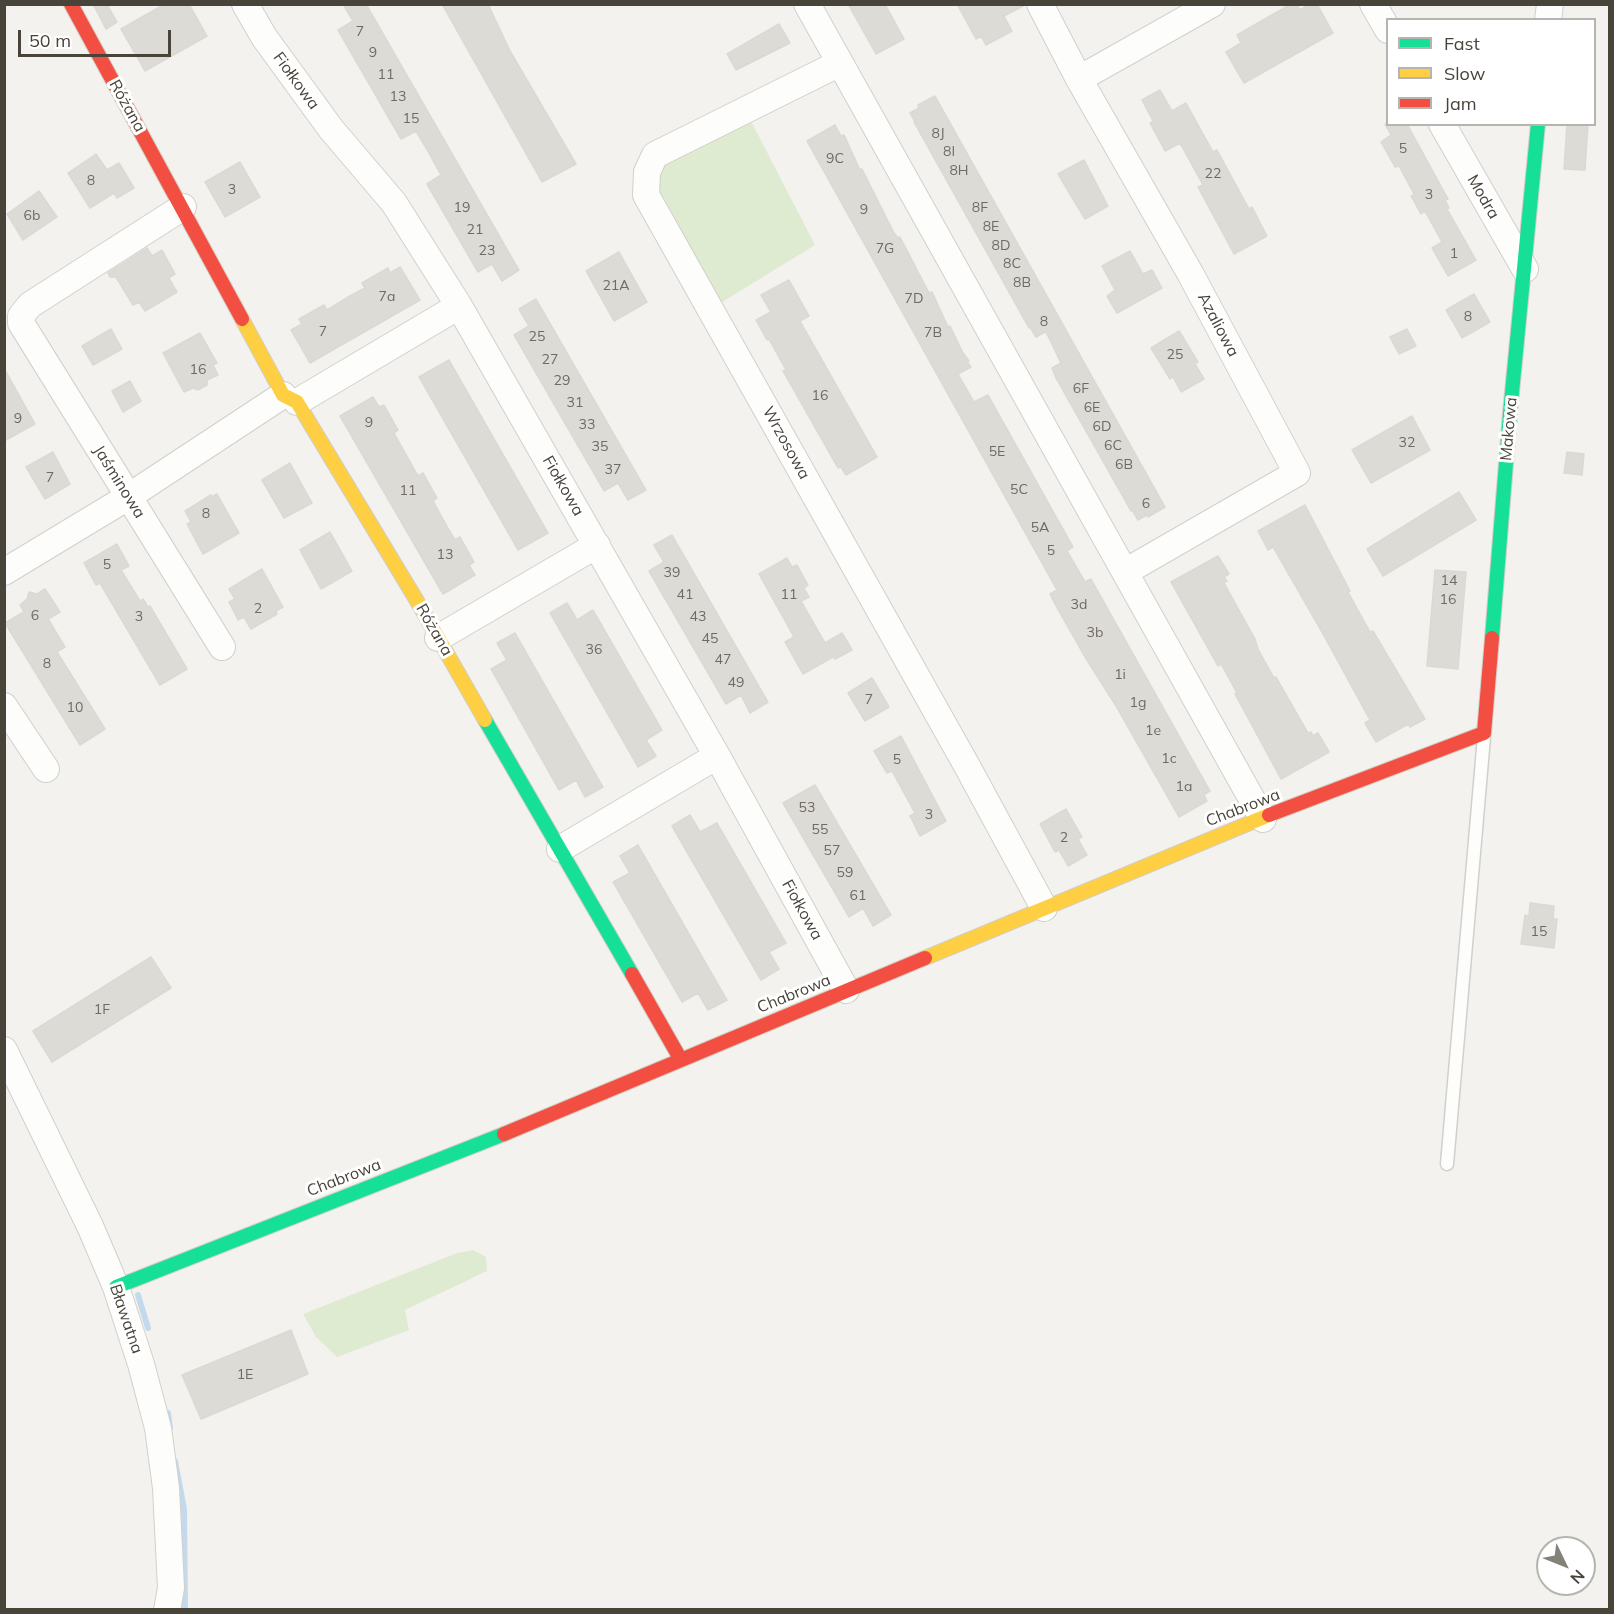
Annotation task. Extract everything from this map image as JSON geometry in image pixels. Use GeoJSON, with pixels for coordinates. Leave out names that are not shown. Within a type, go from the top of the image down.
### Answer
{"type":"FeatureCollection","features":[{"type":"Feature","properties":{"kind":"street","name":"Różana"},"geometry":{"type":"LineString","coordinates":[[71,4],[290,399],[438,638],[681,1060]]}},
{"type":"Feature","properties":{"kind":"street","name":"Fiołkowa"},"geometry":{"type":"LineString","coordinates":[[246,4],[264,37],[331,129],[394,203],[459,306],[717,756],[846,990]]}},
{"type":"Feature","properties":{"kind":"street"},"geometry":{"type":"LineString","coordinates":[[807,4],[1263,819]]}},
{"type":"Feature","properties":{"kind":"street","name":"Azaliowa"},"geometry":{"type":"LineString","coordinates":[[1040,4],[1079,79],[1190,273],[1297,473],[1125,572]]}},
{"type":"Feature","properties":{"kind":"street"},"geometry":{"type":"LineString","coordinates":[[1079,79],[1212,4]]}},
{"type":"Feature","properties":{"kind":"street"},"geometry":{"type":"LineString","coordinates":[[1373,4],[1386,27]]}},
{"type":"Feature","properties":{"kind":"street","name":"Wrzosowa"},"geometry":{"type":"LineString","coordinates":[[840,63],[655,155],[647,172],[646,195],[967,766],[1044,908]]}},
{"type":"Feature","properties":{"kind":"street","name":"Modra"},"geometry":{"type":"LineString","coordinates":[[1443,126],[1525,269]]}},
{"type":"Feature","properties":{"kind":"street","name":"Makowa"},"geometry":{"type":"LineString","coordinates":[[1484,733],[1509,425],[1538,126]]}},
{"type":"Feature","properties":{"kind":"street","name":"Jaśminowa"},"geometry":{"type":"LineString","coordinates":[[183,207],[30,306],[21,316],[21,323],[222,647]]}},
{"type":"Feature","properties":{"kind":"street"},"geometry":{"type":"LineString","coordinates":[[4,572],[290,399],[459,306]]}},
{"type":"Feature","properties":{"kind":"street"},"geometry":{"type":"LineString","coordinates":[[438,638],[597,545]]}},
{"type":"Feature","properties":{"kind":"street"},"geometry":{"type":"LineString","coordinates":[[4,706],[45,768]]}},
{"type":"Feature","properties":{"kind":"street","name":"Chabrowa"},"geometry":{"type":"LineString","coordinates":[[116,1287],[518,1128],[1226,831],[1263,819],[1484,733]]}},
{"type":"Feature","properties":{"kind":"street"},"geometry":{"type":"LineString","coordinates":[[560,849],[717,756]]}},
{"type":"Feature","properties":{"kind":"street","name":"Bławatna"},"geometry":{"type":"LineString","coordinates":[[4,1050],[69,1179],[116,1287],[141,1364],[158,1428],[166,1488],[171,1588],[167,1610]]}},
{"type":"Feature","properties":{"kind":"lane"},"geometry":{"type":"LineString","coordinates":[[1447,1164],[1484,733]]}},
{"type":"Feature","properties":{"kind":"green space"},"geometry":{"type":"Polygon","coordinates":[[[752,123],[815,245],[719,304],[662,206],[654,182],[660,161],[694,141],[752,123]]]}},
{"type":"Feature","properties":{"kind":"green space"},"geometry":{"type":"Polygon","coordinates":[[[473,1250],[486,1257],[487,1271],[405,1310],[409,1330],[337,1357],[316,1337],[303,1314],[457,1253],[473,1250]]]}},
{"type":"Feature","properties":{"kind":"building"},"geometry":{"type":"Polygon","coordinates":[[[93,4],[107,4],[117,22],[106,29],[93,4]]]}},
{"type":"Feature","properties":{"kind":"building"},"geometry":{"type":"Polygon","coordinates":[[[165,4],[189,4],[207,36],[145,71],[121,29],[165,4]]]}},
{"type":"Feature","properties":{"kind":"building"},"geometry":{"type":"Polygon","coordinates":[[[343,4],[366,4],[519,270],[502,281],[492,264],[478,272],[427,184],[441,175],[426,148],[416,131],[401,139],[338,30],[353,21],[343,4]]]}},
{"type":"Feature","properties":{"kind":"building"},"geometry":{"type":"Polygon","coordinates":[[[442,4],[488,4],[510,51],[576,164],[542,182],[442,4]]]}},
{"type":"Feature","properties":{"kind":"building"},"geometry":{"type":"Polygon","coordinates":[[[848,4],[885,4],[904,39],[876,54],[848,4]]]}},
{"type":"Feature","properties":{"kind":"building"},"geometry":{"type":"Polygon","coordinates":[[[957,4],[1025,5],[1004,16],[1012,31],[986,45],[981,36],[976,39],[957,4]]]}},
{"type":"Feature","properties":{"kind":"building"},"geometry":{"type":"Polygon","coordinates":[[[1291,4],[1296,4],[1300,10],[1310,4],[1317,4],[1333,33],[1244,83],[1226,52],[1241,43],[1237,35],[1291,4]]]}},
{"type":"Feature","properties":{"kind":"building"},"geometry":{"type":"Polygon","coordinates":[[[779,24],[790,43],[736,70],[727,54],[779,24]]]}},
{"type":"Feature","properties":{"kind":"building"},"geometry":{"type":"Polygon","coordinates":[[[1160,90],[1172,111],[1186,103],[1213,152],[1217,150],[1249,209],[1252,207],[1267,236],[1234,254],[1198,187],[1203,185],[1180,143],[1165,151],[1150,123],[1153,121],[1142,100],[1160,90]]]}},
{"type":"Feature","properties":{"kind":"building"},"geometry":{"type":"Polygon","coordinates":[[[935,96],[1165,507],[1148,517],[1147,515],[1138,520],[1131,511],[1056,378],[1052,368],[1061,363],[1047,334],[1045,332],[1036,337],[1029,328],[914,122],[910,113],[919,108],[918,105],[935,96]]]}},
{"type":"Feature","properties":{"kind":"building"},"geometry":{"type":"Polygon","coordinates":[[[835,125],[841,136],[844,135],[894,233],[898,238],[900,237],[929,293],[932,292],[948,327],[950,326],[969,361],[967,362],[971,367],[958,374],[974,402],[988,395],[1073,547],[1067,551],[1085,582],[1091,579],[1210,791],[1204,795],[1207,801],[1179,817],[1056,606],[1050,594],[1057,590],[807,141],[835,125]]]}},
{"type":"Feature","properties":{"kind":"building"},"geometry":{"type":"Polygon","coordinates":[[[1386,126],[1408,126],[1448,199],[1445,200],[1449,208],[1447,209],[1476,260],[1448,276],[1432,248],[1442,242],[1425,211],[1421,214],[1411,196],[1414,194],[1399,166],[1395,167],[1381,142],[1391,135],[1386,126]]]}},
{"type":"Feature","properties":{"kind":"building"},"geometry":{"type":"Polygon","coordinates":[[[1567,126],[1588,126],[1585,170],[1564,169],[1567,126]]]}},
{"type":"Feature","properties":{"kind":"building"},"geometry":{"type":"Polygon","coordinates":[[[96,154],[107,170],[119,163],[134,188],[117,198],[114,193],[90,208],[68,173],[96,154]]]}},
{"type":"Feature","properties":{"kind":"building"},"geometry":{"type":"Polygon","coordinates":[[[1084,160],[1108,206],[1085,219],[1058,174],[1084,160]]]}},
{"type":"Feature","properties":{"kind":"building"},"geometry":{"type":"Polygon","coordinates":[[[240,162],[260,197],[225,217],[205,182],[240,162]]]}},
{"type":"Feature","properties":{"kind":"building"},"geometry":{"type":"Polygon","coordinates":[[[39,191],[57,217],[23,240],[7,214],[39,191]]]}},
{"type":"Feature","properties":{"kind":"building"},"geometry":{"type":"Polygon","coordinates":[[[147,248],[152,256],[162,250],[175,274],[169,278],[177,292],[145,311],[139,302],[133,305],[116,277],[110,277],[108,273],[147,248]]]}},
{"type":"Feature","properties":{"kind":"building"},"geometry":{"type":"Polygon","coordinates":[[[1130,251],[1143,274],[1152,270],[1162,288],[1117,313],[1107,296],[1115,290],[1102,266],[1130,251]]]}},
{"type":"Feature","properties":{"kind":"building"},"geometry":{"type":"Polygon","coordinates":[[[619,252],[647,302],[614,321],[586,271],[619,252]]]}},
{"type":"Feature","properties":{"kind":"building"},"geometry":{"type":"Polygon","coordinates":[[[400,267],[420,300],[310,363],[291,330],[302,324],[299,319],[324,305],[327,310],[365,288],[362,283],[388,268],[390,273],[400,267]]]}},
{"type":"Feature","properties":{"kind":"building"},"geometry":{"type":"Polygon","coordinates":[[[789,280],[809,316],[800,321],[877,457],[846,475],[841,467],[838,468],[783,371],[786,370],[769,339],[767,340],[756,320],[771,312],[761,295],[789,280]]]}},
{"type":"Feature","properties":{"kind":"building"},"geometry":{"type":"Polygon","coordinates":[[[1474,294],[1490,322],[1462,338],[1446,310],[1474,294]]]}},
{"type":"Feature","properties":{"kind":"building"},"geometry":{"type":"Polygon","coordinates":[[[536,299],[646,490],[628,500],[618,483],[604,491],[514,335],[529,326],[519,309],[536,299]]]}},
{"type":"Feature","properties":{"kind":"building"},"geometry":{"type":"Polygon","coordinates":[[[111,329],[122,349],[93,365],[82,346],[111,329]]]}},
{"type":"Feature","properties":{"kind":"building"},"geometry":{"type":"Polygon","coordinates":[[[1407,329],[1416,346],[1399,354],[1390,337],[1407,329]]]}},
{"type":"Feature","properties":{"kind":"building"},"geometry":{"type":"Polygon","coordinates":[[[1179,331],[1198,362],[1195,364],[1204,379],[1181,392],[1173,377],[1170,379],[1151,348],[1179,331]]]}},
{"type":"Feature","properties":{"kind":"building"},"geometry":{"type":"Polygon","coordinates":[[[200,333],[217,363],[213,365],[218,375],[207,380],[207,385],[198,390],[193,388],[184,392],[163,353],[200,333]]]}},
{"type":"Feature","properties":{"kind":"building"},"geometry":{"type":"Polygon","coordinates":[[[449,360],[548,533],[518,550],[419,377],[449,360]]]}},
{"type":"Feature","properties":{"kind":"building"},"geometry":{"type":"Polygon","coordinates":[[[4,368],[35,424],[4,441],[4,368]]]}},
{"type":"Feature","properties":{"kind":"building"},"geometry":{"type":"Polygon","coordinates":[[[130,381],[141,401],[123,412],[112,391],[130,381]]]}},
{"type":"Feature","properties":{"kind":"building"},"geometry":{"type":"Polygon","coordinates":[[[373,397],[379,407],[384,405],[398,430],[394,433],[418,476],[423,473],[437,498],[433,501],[449,530],[455,540],[460,537],[474,562],[469,565],[475,575],[443,594],[340,416],[373,397]]]}},
{"type":"Feature","properties":{"kind":"building"},"geometry":{"type":"Polygon","coordinates":[[[1412,416],[1430,450],[1371,483],[1352,450],[1412,416]]]}},
{"type":"Feature","properties":{"kind":"building"},"geometry":{"type":"Polygon","coordinates":[[[53,452],[70,484],[45,499],[26,467],[53,452]]]}},
{"type":"Feature","properties":{"kind":"building"},"geometry":{"type":"Polygon","coordinates":[[[1567,452],[1584,454],[1582,475],[1564,473],[1567,452]]]}},
{"type":"Feature","properties":{"kind":"building"},"geometry":{"type":"Polygon","coordinates":[[[290,463],[312,503],[284,518],[262,480],[290,463]]]}},
{"type":"Feature","properties":{"kind":"building"},"geometry":{"type":"Polygon","coordinates":[[[1459,492],[1476,520],[1383,576],[1367,549],[1459,492]]]}},
{"type":"Feature","properties":{"kind":"building"},"geometry":{"type":"Polygon","coordinates":[[[217,494],[239,533],[203,554],[187,524],[191,522],[185,511],[211,495],[212,497],[217,494]]]}},
{"type":"Feature","properties":{"kind":"building"},"geometry":{"type":"Polygon","coordinates":[[[1305,505],[1370,632],[1373,631],[1425,719],[1410,727],[1408,724],[1376,742],[1365,723],[1370,720],[1323,634],[1273,547],[1268,550],[1258,531],[1305,505]]]}},
{"type":"Feature","properties":{"kind":"building"},"geometry":{"type":"Polygon","coordinates":[[[330,532],[352,571],[321,589],[300,550],[330,532]]]}},
{"type":"Feature","properties":{"kind":"building"},"geometry":{"type":"Polygon","coordinates":[[[672,535],[768,702],[750,713],[741,695],[726,704],[649,571],[664,562],[654,545],[672,535]]]}},
{"type":"Feature","properties":{"kind":"building"},"geometry":{"type":"Polygon","coordinates":[[[117,544],[129,566],[121,570],[140,601],[143,599],[148,607],[150,606],[187,669],[160,685],[100,583],[96,585],[84,563],[117,544]]]}},
{"type":"Feature","properties":{"kind":"building"},"geometry":{"type":"Polygon","coordinates":[[[1218,556],[1229,574],[1224,577],[1227,581],[1224,583],[1274,678],[1276,677],[1308,733],[1311,732],[1313,736],[1318,733],[1329,752],[1281,779],[1221,664],[1218,666],[1171,582],[1218,556]]]}},
{"type":"Feature","properties":{"kind":"building"},"geometry":{"type":"Polygon","coordinates":[[[787,558],[792,567],[797,565],[808,585],[804,588],[809,597],[801,601],[825,643],[842,633],[852,650],[835,659],[833,657],[803,674],[785,642],[794,637],[759,574],[787,558]]]}},
{"type":"Feature","properties":{"kind":"building"},"geometry":{"type":"Polygon","coordinates":[[[262,569],[283,607],[276,611],[277,614],[251,629],[244,617],[238,620],[229,602],[235,599],[229,589],[262,569]]]}},
{"type":"Feature","properties":{"kind":"building"},"geometry":{"type":"Polygon","coordinates":[[[1435,570],[1466,572],[1458,669],[1427,666],[1435,570]]]}},
{"type":"Feature","properties":{"kind":"building"},"geometry":{"type":"Polygon","coordinates":[[[45,589],[60,612],[48,619],[65,647],[57,652],[105,729],[80,745],[5,623],[24,612],[20,605],[27,599],[29,592],[37,594],[45,589]]]}},
{"type":"Feature","properties":{"kind":"building"},"geometry":{"type":"Polygon","coordinates":[[[567,603],[577,620],[593,610],[662,730],[646,740],[656,756],[638,767],[550,613],[567,603]]]}},
{"type":"Feature","properties":{"kind":"building"},"geometry":{"type":"Polygon","coordinates":[[[515,633],[603,787],[585,797],[576,780],[559,790],[491,669],[507,660],[497,643],[515,633]]]}},
{"type":"Feature","properties":{"kind":"building"},"geometry":{"type":"Polygon","coordinates":[[[872,678],[889,707],[865,721],[848,693],[872,678]]]}},
{"type":"Feature","properties":{"kind":"building"},"geometry":{"type":"Polygon","coordinates":[[[901,736],[946,821],[920,836],[910,816],[915,813],[892,771],[887,773],[874,751],[901,736]]]}},
{"type":"Feature","properties":{"kind":"building"},"geometry":{"type":"Polygon","coordinates":[[[815,785],[891,915],[873,926],[863,908],[849,917],[783,803],[815,785]]]}},
{"type":"Feature","properties":{"kind":"building"},"geometry":{"type":"Polygon","coordinates":[[[1066,809],[1082,837],[1078,839],[1087,855],[1068,866],[1059,850],[1055,852],[1040,824],[1066,809]]]}},
{"type":"Feature","properties":{"kind":"building"},"geometry":{"type":"Polygon","coordinates":[[[690,815],[700,832],[717,823],[786,943],[769,952],[779,969],[761,980],[672,826],[690,815]]]}},
{"type":"Feature","properties":{"kind":"building"},"geometry":{"type":"Polygon","coordinates":[[[638,845],[727,1000],[708,1010],[698,993],[682,1002],[613,882],[630,873],[620,856],[638,845]]]}},
{"type":"Feature","properties":{"kind":"building"},"geometry":{"type":"Polygon","coordinates":[[[1530,903],[1554,906],[1553,919],[1557,919],[1554,948],[1521,944],[1525,915],[1529,916],[1530,903]]]}},
{"type":"Feature","properties":{"kind":"building"},"geometry":{"type":"Polygon","coordinates":[[[151,957],[171,988],[52,1062],[33,1031],[151,957]]]}},
{"type":"Feature","properties":{"kind":"building"},"geometry":{"type":"Polygon","coordinates":[[[291,1330],[308,1374],[201,1419],[182,1375],[291,1330]]]}},
{"type":"Feature","properties":{"kind":"waterway"},"geometry":{"type":"LineString","coordinates":[[138,1295],[148,1328]]}},
{"type":"Feature","properties":{"kind":"waterway"},"geometry":{"type":"LineString","coordinates":[[168,1413],[170,1428]]}},
{"type":"Feature","properties":{"kind":"waterway"},"geometry":{"type":"LineString","coordinates":[[175,1461],[184,1509],[185,1610]]}},
{"type":"Feature","properties":{"kind":"traffic: fast"},"geometry":{"type":"LineString","coordinates":[[1492,638],[1510,413],[1538,126]]}},
{"type":"Feature","properties":{"kind":"traffic: fast"},"geometry":{"type":"LineString","coordinates":[[485,720],[632,974]]}},
{"type":"Feature","properties":{"kind":"traffic: fast"},"geometry":{"type":"LineString","coordinates":[[116,1287],[504,1134]]}},
{"type":"Feature","properties":{"kind":"traffic: slow"},"geometry":{"type":"LineString","coordinates":[[242,319],[283,395],[297,402],[417,601],[485,720]]}},
{"type":"Feature","properties":{"kind":"traffic: slow"},"geometry":{"type":"LineString","coordinates":[[925,958],[1269,815]]}},
{"type":"Feature","properties":{"kind":"traffic: jam"},"geometry":{"type":"LineString","coordinates":[[71,4],[242,319]]}},
{"type":"Feature","properties":{"kind":"traffic: jam"},"geometry":{"type":"LineString","coordinates":[[1269,815],[1484,733],[1492,638]]}},
{"type":"Feature","properties":{"kind":"traffic: jam"},"geometry":{"type":"LineString","coordinates":[[504,1134],[925,958]]}},
{"type":"Feature","properties":{"kind":"traffic: jam"},"geometry":{"type":"LineString","coordinates":[[632,974],[681,1060]]}}]}
